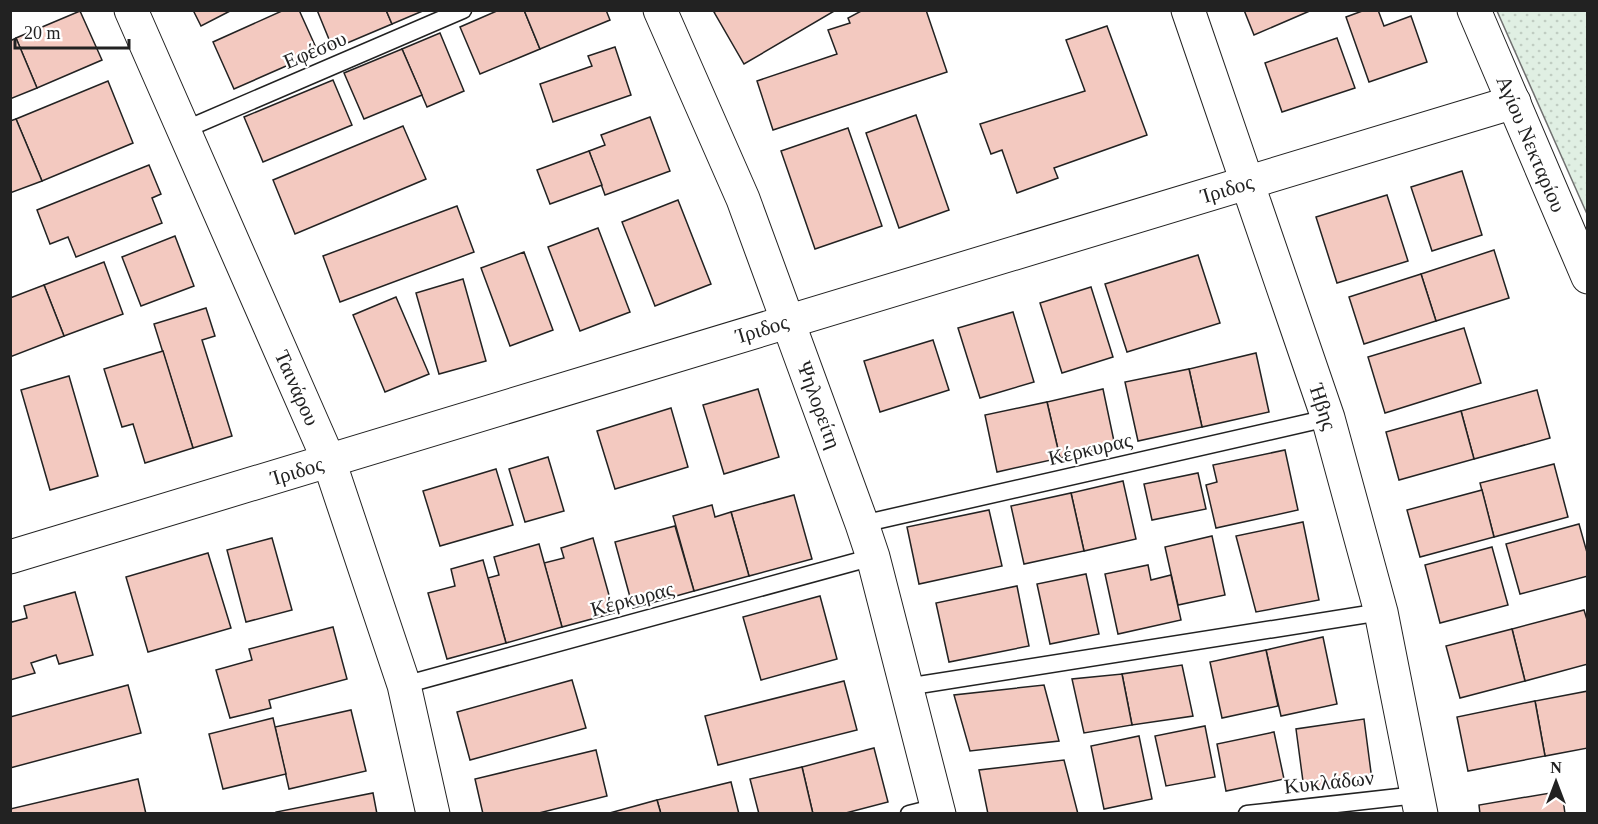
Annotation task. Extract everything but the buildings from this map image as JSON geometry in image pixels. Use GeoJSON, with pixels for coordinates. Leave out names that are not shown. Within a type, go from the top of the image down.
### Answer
{"type":"FeatureCollection","features":[{"type":"Feature","properties":{"kind":"street","name":"Ταινάρου"},"geometry":{"type":"LineString","coordinates":[[131,10],[329,461],[404,685],[433,813]]}},
{"type":"Feature","properties":{"kind":"street","name":"Ψηλορείτη"},"geometry":{"type":"LineString","coordinates":[[660,10],[743,199],[873,556],[906,687],[928,811]]}},
{"type":"Feature","properties":{"kind":"street","name":"Ήβης"},"geometry":{"type":"LineString","coordinates":[[1188,10],[1328,418],[1381,612],[1419,804]]}},
{"type":"Feature","properties":{"kind":"street","name":"Αγίου Νεκταρίου"},"geometry":{"type":"LineString","coordinates":[[1474,10],[1587,278]]}},
{"type":"Feature","properties":{"kind":"street","name":"Ίριδος"},"geometry":{"type":"LineString","coordinates":[[10,557],[1514,102]]}},
{"type":"Feature","properties":{"kind":"lane","name":"Εφέσου"},"geometry":{"type":"LineString","coordinates":[[184,130],[463,10]]}},
{"type":"Feature","properties":{"kind":"lane","name":"Κέρκυρας"},"geometry":{"type":"LineString","coordinates":[[862,524],[1328,418]]}},
{"type":"Feature","properties":{"kind":"lane","name":"Κέρκυρας"},"geometry":{"type":"LineString","coordinates":[[404,685],[873,556]]}},
{"type":"Feature","properties":{"kind":"lane"},"geometry":{"type":"LineString","coordinates":[[906,687],[1381,612]]}},
{"type":"Feature","properties":{"kind":"lane","name":"Κυκλάδων"},"geometry":{"type":"LineString","coordinates":[[1247,813],[1419,804]]}},
{"type":"Feature","properties":{"kind":"green space"},"geometry":{"type":"Polygon","coordinates":[[[1497,11],[1587,11],[1587,214],[1497,11]]]}}]}
